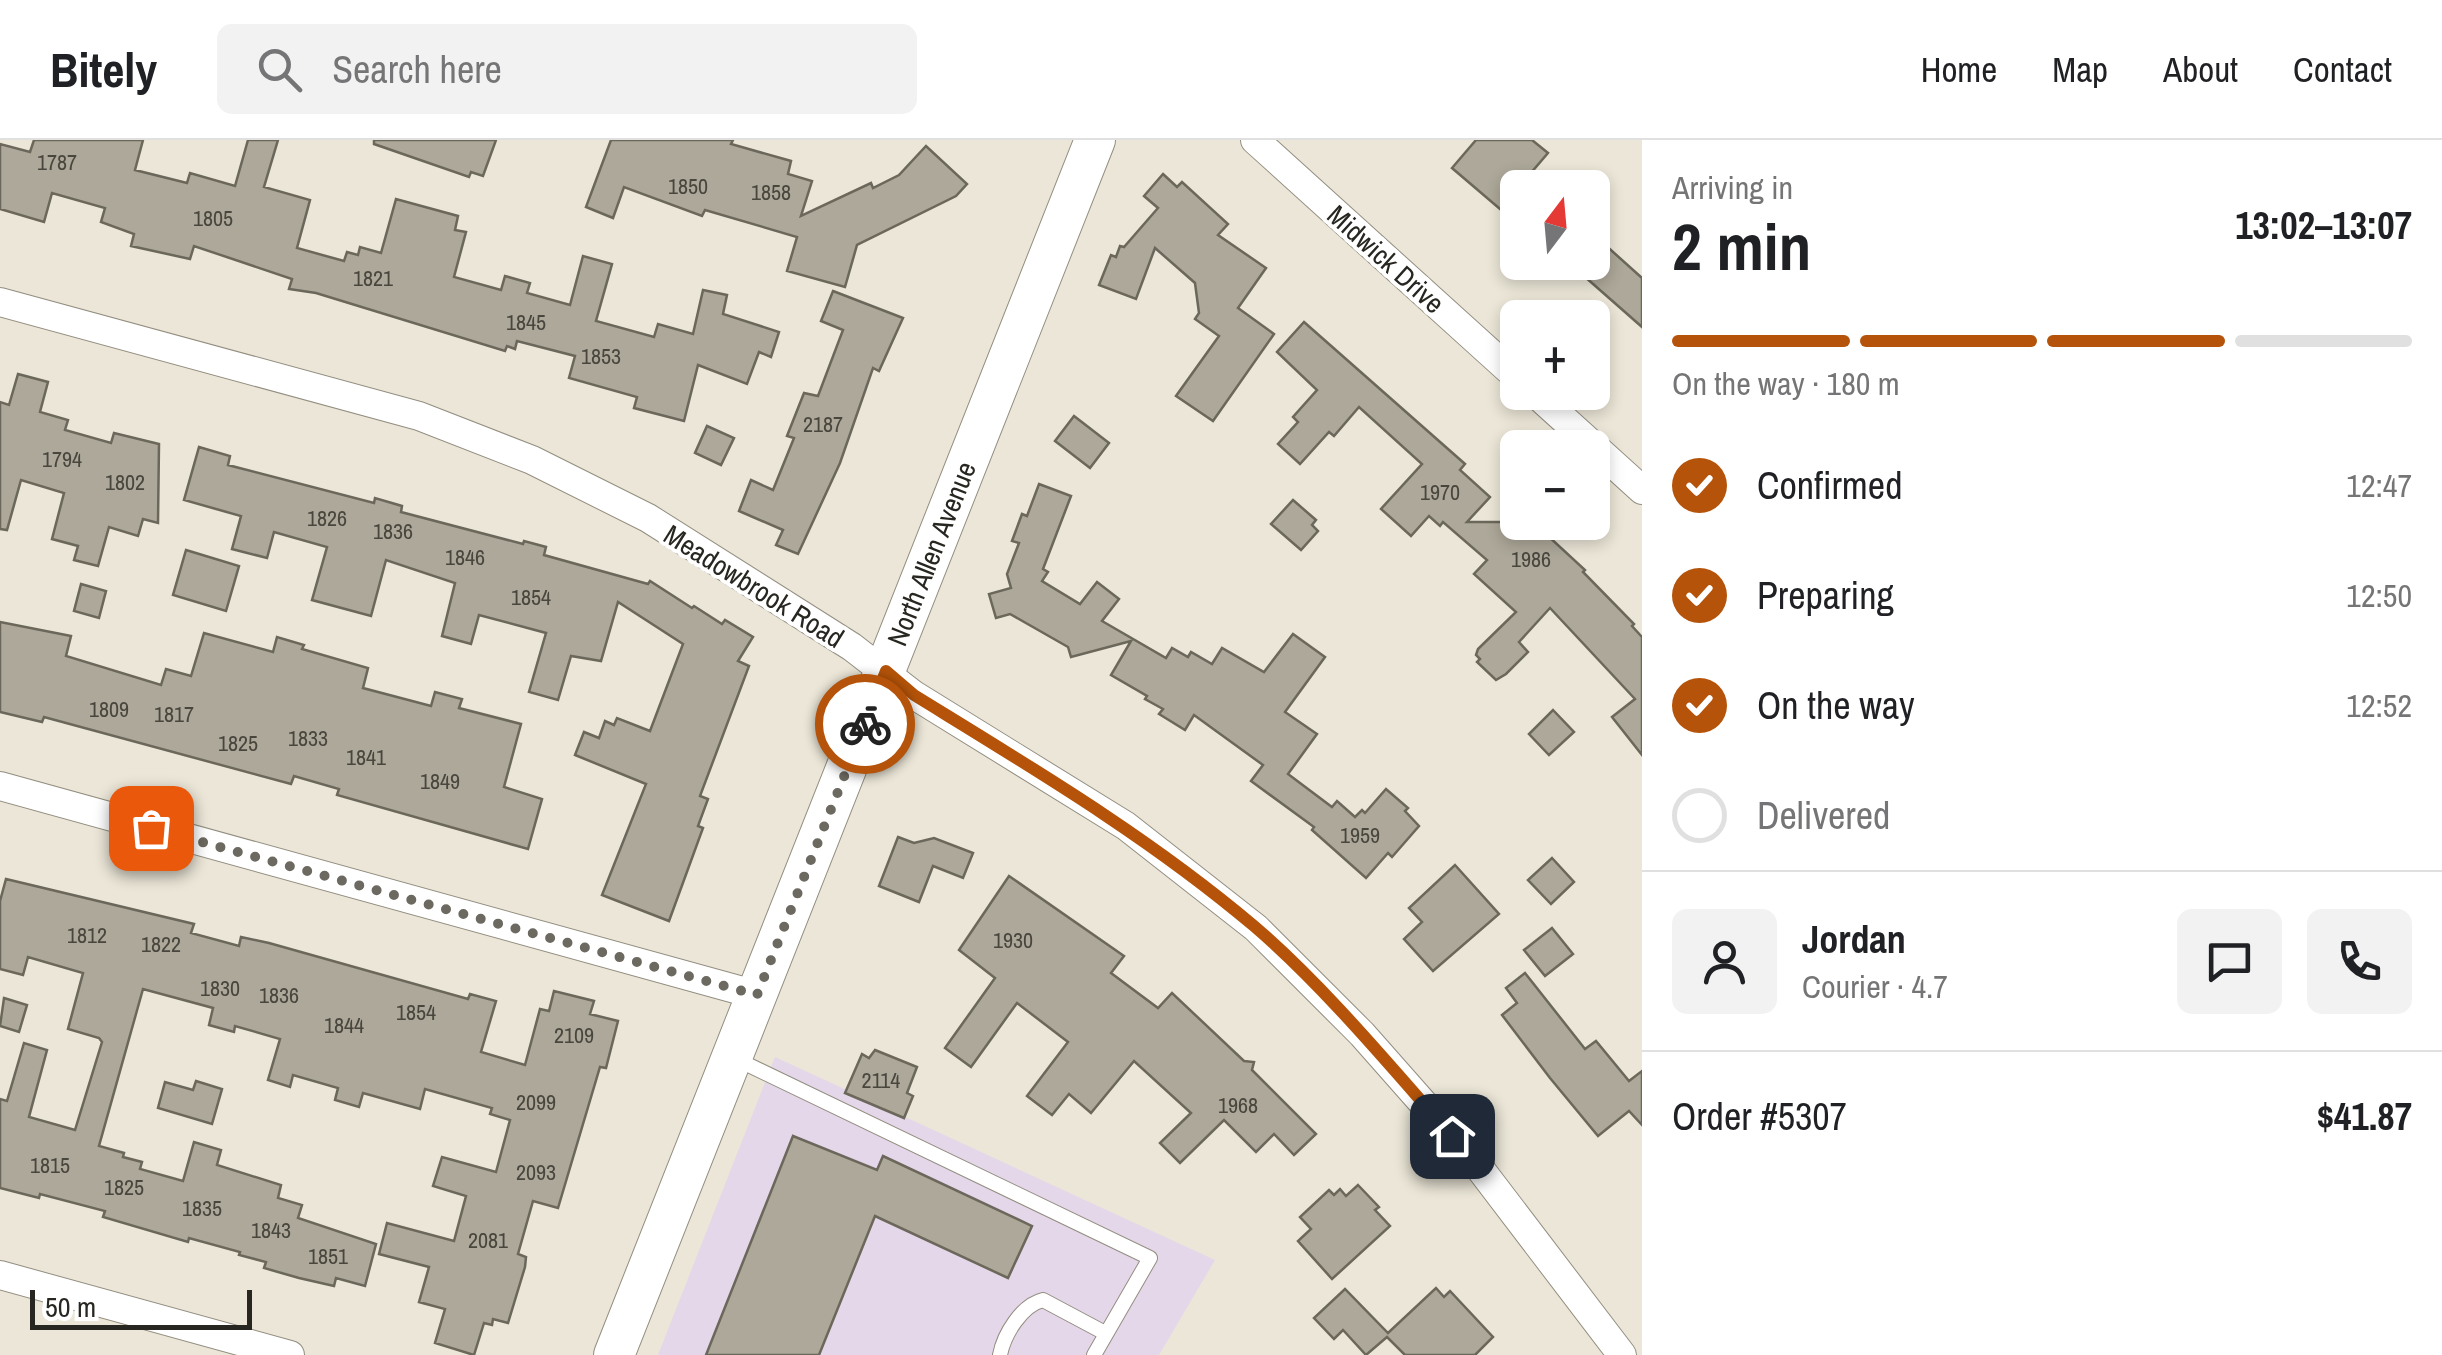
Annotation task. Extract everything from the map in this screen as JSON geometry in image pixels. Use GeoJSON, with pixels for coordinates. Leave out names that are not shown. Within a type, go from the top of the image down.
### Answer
{"type":"FeatureCollection","features":[{"type":"Feature","properties":{"kind":"street","name":"North Allen Avenue"},"geometry":{"type":"LineString","coordinates":[[614,1355],[1095,140]]}},
{"type":"Feature","properties":{"kind":"street","name":"Midwick Drive"},"geometry":{"type":"LineString","coordinates":[[1255,140],[1500,362]]}},
{"type":"Feature","properties":{"kind":"street","name":"Meadowbrook Road"},"geometry":{"type":"LineString","coordinates":[[0,302],[419,416],[532,460],[648,518],[886,671],[914,695],[1126,826],[1256,928],[1362,1034],[1475,1162],[1622,1355]]}},
{"type":"Feature","properties":{"kind":"street"},"geometry":{"type":"LineString","coordinates":[[1554,410],[1642,490]]}},
{"type":"Feature","properties":{"kind":"street"},"geometry":{"type":"LineString","coordinates":[[0,786],[757,995]]}},
{"type":"Feature","properties":{"kind":"street"},"geometry":{"type":"LineString","coordinates":[[0,1275],[290,1355]]}},
{"type":"Feature","properties":{"kind":"lane"},"geometry":{"type":"LineString","coordinates":[[733,1058],[1150,1258],[1094,1355]]}},
{"type":"Feature","properties":{"kind":"lane"},"geometry":{"type":"LineString","coordinates":[[1000,1355],[1025,1309],[1044,1300],[1105,1333]]}},
{"type":"Feature","properties":{"kind":"shaded area"},"geometry":{"type":"Polygon","coordinates":[[[775,1057],[1215,1260],[1159,1355],[658,1355],[775,1057]]]}},
{"type":"Feature","properties":{"kind":"building"},"geometry":{"type":"Polygon","coordinates":[[[34,140],[143,140],[135,170],[187,183],[190,173],[235,186],[248,140],[278,140],[264,187],[310,200],[297,248],[344,261],[347,252],[358,255],[360,247],[381,253],[396,199],[458,216],[455,230],[466,232],[454,277],[501,290],[505,276],[530,283],[527,293],[570,305],[583,256],[612,264],[596,321],[654,337],[658,324],[693,334],[703,290],[727,295],[723,314],[779,332],[771,357],[759,352],[747,384],[698,365],[684,421],[634,408],[637,397],[569,378],[575,356],[517,341],[515,349],[507,346],[505,351],[316,293],[289,289],[292,279],[194,246],[190,259],[131,246],[134,234],[101,222],[105,208],[52,193],[44,222],[0,209],[0,144],[30,152],[34,140]]]}},
{"type":"Feature","properties":{"kind":"building"},"geometry":{"type":"Polygon","coordinates":[[[374,140],[496,140],[483,176],[471,172],[469,177],[374,144],[374,140]]]}},
{"type":"Feature","properties":{"kind":"building"},"geometry":{"type":"Polygon","coordinates":[[[611,140],[733,140],[731,144],[791,161],[788,174],[812,181],[801,216],[871,183],[873,188],[899,175],[926,146],[967,184],[956,196],[857,245],[845,287],[787,271],[797,237],[705,210],[702,216],[624,187],[613,218],[586,207],[611,140]]]}},
{"type":"Feature","properties":{"kind":"building"},"geometry":{"type":"Polygon","coordinates":[[[1476,140],[1532,140],[1548,153],[1533,170],[1500,170],[1500,209],[1452,168],[1476,140]]]}},
{"type":"Feature","properties":{"kind":"building"},"geometry":{"type":"Polygon","coordinates":[[[1163,174],[1177,187],[1182,182],[1228,224],[1218,235],[1266,268],[1238,308],[1274,334],[1213,421],[1176,396],[1219,336],[1195,319],[1199,313],[1195,283],[1155,248],[1136,299],[1099,285],[1111,255],[1116,257],[1120,246],[1124,247],[1158,208],[1144,196],[1163,174]]]}},
{"type":"Feature","properties":{"kind":"building"},"geometry":{"type":"Polygon","coordinates":[[[1610,249],[1642,278],[1642,327],[1588,280],[1610,280],[1610,249]]]}},
{"type":"Feature","properties":{"kind":"building"},"geometry":{"type":"Polygon","coordinates":[[[833,291],[903,318],[879,371],[873,368],[840,463],[798,554],[776,545],[783,530],[739,511],[751,480],[773,490],[794,438],[787,436],[804,393],[818,396],[843,330],[821,321],[833,291]]]}},
{"type":"Feature","properties":{"kind":"building"},"geometry":{"type":"Polygon","coordinates":[[[1304,322],[1465,464],[1460,470],[1490,497],[1467,522],[1500,522],[1500,540],[1552,540],[1634,624],[1642,637],[1642,755],[1612,717],[1635,699],[1550,608],[1519,642],[1528,652],[1506,674],[1496,680],[1477,662],[1478,649],[1516,612],[1474,574],[1487,560],[1443,522],[1440,526],[1429,516],[1411,536],[1381,509],[1422,464],[1359,407],[1334,436],[1329,432],[1300,464],[1278,444],[1298,422],[1293,417],[1317,390],[1277,352],[1304,322]]]}},
{"type":"Feature","properties":{"kind":"building"},"geometry":{"type":"Polygon","coordinates":[[[18,374],[48,382],[40,412],[68,420],[65,430],[111,443],[114,433],[159,444],[158,523],[143,519],[138,536],[109,527],[98,566],[74,560],[78,546],[52,539],[64,493],[21,480],[7,530],[0,529],[0,402],[9,405],[18,374]]]}},
{"type":"Feature","properties":{"kind":"building"},"geometry":{"type":"Polygon","coordinates":[[[1074,416],[1109,443],[1090,468],[1055,441],[1074,416]]]}},
{"type":"Feature","properties":{"kind":"building"},"geometry":{"type":"Polygon","coordinates":[[[707,426],[734,438],[721,465],[695,453],[707,426]]]}},
{"type":"Feature","properties":{"kind":"building"},"geometry":{"type":"Polygon","coordinates":[[[199,447],[230,456],[228,465],[374,503],[375,498],[402,506],[401,512],[546,547],[544,555],[648,584],[650,581],[692,608],[722,624],[725,620],[753,637],[738,661],[749,666],[700,796],[708,799],[698,826],[703,828],[669,921],[602,895],[646,784],[575,755],[584,732],[599,738],[605,721],[614,725],[617,718],[650,731],[683,644],[618,602],[601,661],[571,656],[558,700],[529,692],[546,633],[479,615],[471,644],[442,636],[455,583],[386,560],[371,616],[312,600],[327,547],[274,532],[267,558],[232,549],[241,516],[184,500],[199,447]]]}},
{"type":"Feature","properties":{"kind":"building"},"geometry":{"type":"Polygon","coordinates":[[[1039,484],[1071,496],[1042,581],[1080,604],[1097,582],[1119,599],[1102,621],[1166,658],[1172,648],[1188,657],[1191,652],[1212,664],[1222,648],[1264,672],[1293,634],[1325,657],[1285,712],[1317,734],[1288,774],[1332,807],[1337,801],[1355,817],[1362,810],[1365,813],[1386,789],[1408,808],[1405,811],[1419,826],[1392,857],[1388,853],[1366,878],[1312,830],[1314,827],[1251,781],[1263,765],[1194,715],[1185,730],[1159,714],[1163,709],[1145,699],[1147,696],[1111,675],[1131,641],[1071,657],[1068,647],[1010,614],[996,618],[989,594],[1011,588],[1007,574],[1019,543],[1012,541],[1039,484]]]}},
{"type":"Feature","properties":{"kind":"building"},"geometry":{"type":"Polygon","coordinates":[[[1293,500],[1316,520],[1312,525],[1318,531],[1301,550],[1271,524],[1293,500]]]}},
{"type":"Feature","properties":{"kind":"building"},"geometry":{"type":"Polygon","coordinates":[[[186,550],[239,566],[226,611],[173,595],[186,550]]]}},
{"type":"Feature","properties":{"kind":"building"},"geometry":{"type":"Polygon","coordinates":[[[81,584],[106,591],[99,618],[74,611],[81,584]]]}},
{"type":"Feature","properties":{"kind":"building"},"geometry":{"type":"Polygon","coordinates":[[[0,622],[71,636],[66,656],[161,685],[166,669],[191,676],[204,633],[273,652],[277,637],[304,645],[302,649],[368,668],[363,688],[431,706],[435,692],[462,699],[459,708],[521,724],[504,787],[542,799],[528,849],[337,795],[339,789],[294,776],[291,784],[44,717],[42,722],[0,712],[0,622]]]}},
{"type":"Feature","properties":{"kind":"building"},"geometry":{"type":"Polygon","coordinates":[[[1553,710],[1574,732],[1549,755],[1529,734],[1553,710]]]}},
{"type":"Feature","properties":{"kind":"building"},"geometry":{"type":"Polygon","coordinates":[[[898,837],[914,843],[934,838],[973,853],[963,878],[933,866],[919,902],[879,886],[898,837]]]}},
{"type":"Feature","properties":{"kind":"building"},"geometry":{"type":"Polygon","coordinates":[[[1552,858],[1574,882],[1551,904],[1528,880],[1552,858]]]}},
{"type":"Feature","properties":{"kind":"building"},"geometry":{"type":"Polygon","coordinates":[[[1455,865],[1499,914],[1433,971],[1404,939],[1422,922],[1409,908],[1455,865]]]}},
{"type":"Feature","properties":{"kind":"building"},"geometry":{"type":"Polygon","coordinates":[[[1009,876],[1124,956],[1111,973],[1158,1008],[1172,993],[1244,1061],[1254,1062],[1252,1070],[1316,1134],[1294,1155],[1274,1134],[1256,1152],[1224,1120],[1180,1163],[1160,1143],[1191,1113],[1134,1061],[1091,1113],[1069,1094],[1052,1115],[1027,1096],[1068,1042],[1017,1003],[971,1067],[945,1048],[995,978],[959,950],[1009,876]]]}},
{"type":"Feature","properties":{"kind":"building"},"geometry":{"type":"Polygon","coordinates":[[[6,879],[194,924],[191,933],[239,946],[241,937],[468,999],[470,994],[496,1001],[481,1052],[525,1065],[540,1009],[549,1011],[554,991],[594,1001],[590,1014],[618,1021],[606,1068],[600,1067],[558,1208],[533,1201],[518,1254],[526,1257],[525,1267],[508,1323],[493,1319],[492,1325],[484,1323],[474,1355],[435,1343],[445,1309],[419,1302],[429,1267],[379,1254],[387,1223],[454,1241],[466,1196],[433,1186],[442,1157],[496,1172],[510,1120],[490,1114],[492,1108],[425,1089],[420,1109],[363,1093],[359,1107],[335,1100],[338,1088],[293,1075],[290,1087],[268,1080],[280,1039],[235,1026],[234,1032],[209,1025],[213,1008],[143,989],[99,1146],[142,1162],[140,1169],[183,1181],[194,1142],[221,1150],[217,1165],[281,1185],[278,1198],[302,1205],[298,1218],[376,1244],[365,1286],[336,1278],[334,1286],[299,1278],[264,1268],[266,1262],[239,1255],[240,1252],[189,1238],[188,1242],[103,1217],[105,1211],[0,1188],[0,1099],[7,1101],[24,1043],[47,1050],[29,1117],[75,1130],[102,1042],[68,1029],[83,973],[28,957],[23,975],[0,969],[0,901],[6,879]]]}},
{"type":"Feature","properties":{"kind":"building"},"geometry":{"type":"Polygon","coordinates":[[[1552,928],[1573,954],[1545,976],[1524,950],[1552,928]]]}},
{"type":"Feature","properties":{"kind":"building"},"geometry":{"type":"Polygon","coordinates":[[[1525,973],[1585,1049],[1596,1041],[1629,1081],[1642,1071],[1642,1125],[1629,1111],[1598,1136],[1550,1078],[1502,1015],[1517,1003],[1506,988],[1525,973]]]}},
{"type":"Feature","properties":{"kind":"building"},"geometry":{"type":"Polygon","coordinates":[[[4,998],[27,1005],[19,1032],[0,1026],[4,998]]]}},
{"type":"Feature","properties":{"kind":"building"},"geometry":{"type":"Polygon","coordinates":[[[875,1050],[917,1067],[907,1093],[913,1096],[904,1118],[845,1093],[862,1054],[869,1058],[875,1050]]]}},
{"type":"Feature","properties":{"kind":"building"},"geometry":{"type":"Polygon","coordinates":[[[196,1081],[222,1089],[212,1124],[158,1108],[165,1082],[193,1090],[196,1081]]]}},
{"type":"Feature","properties":{"kind":"building"},"geometry":{"type":"Polygon","coordinates":[[[793,1136],[877,1170],[883,1156],[1032,1226],[1008,1278],[875,1216],[819,1355],[706,1355],[793,1136]]]}},
{"type":"Feature","properties":{"kind":"building"},"geometry":{"type":"Polygon","coordinates":[[[1358,1185],[1379,1207],[1375,1210],[1390,1226],[1332,1279],[1298,1241],[1311,1229],[1300,1217],[1329,1190],[1334,1195],[1340,1189],[1346,1196],[1358,1185]]]}},
{"type":"Feature","properties":{"kind":"building"},"geometry":{"type":"Polygon","coordinates":[[[1436,1288],[1444,1297],[1450,1291],[1493,1337],[1475,1355],[1405,1355],[1387,1337],[1366,1355],[1343,1330],[1334,1339],[1314,1318],[1345,1289],[1388,1333],[1436,1288]]]}},
{"type":"Feature","properties":{"kind":"way so far"},"geometry":{"type":"LineString","coordinates":[[151,828],[757,995],[865,724]]}},
{"type":"Feature","properties":{"kind":"route"},"geometry":{"type":"LineString","coordinates":[[865,724],[886,671],[914,695],[1126,826],[1256,928],[1362,1034],[1452,1136]]}}]}
